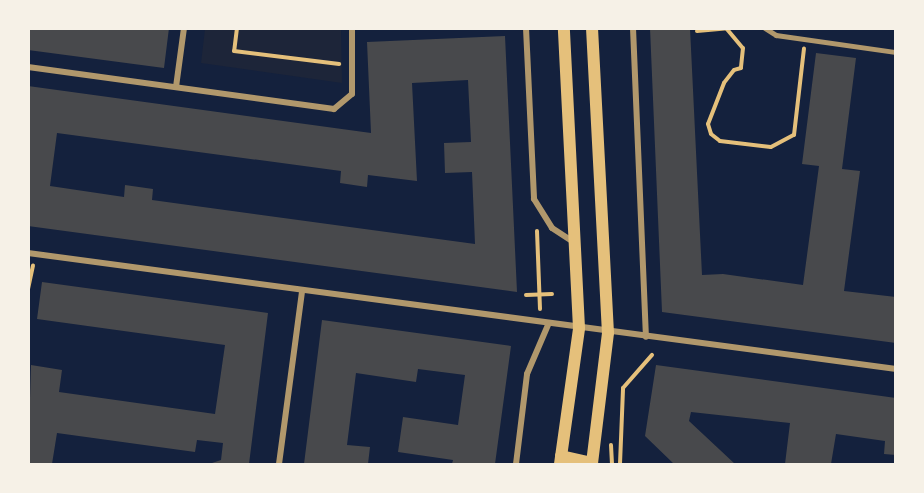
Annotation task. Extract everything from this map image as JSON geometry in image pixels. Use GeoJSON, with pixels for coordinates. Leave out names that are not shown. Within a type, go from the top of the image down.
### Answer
{"type":"FeatureCollection","features":[{"type":"Feature","properties":{"kind":"main road"},"geometry":{"type":"LineString","coordinates":[[564,28],[579,328],[561,460],[594,464],[608,333],[592,28]]}},
{"type":"Feature","properties":{"kind":"street"},"geometry":{"type":"LineString","coordinates":[[176,87],[184,28]]}},
{"type":"Feature","properties":{"kind":"street"},"geometry":{"type":"LineString","coordinates":[[28,67],[334,109],[352,94],[352,28]]}},
{"type":"Feature","properties":{"kind":"street"},"geometry":{"type":"LineString","coordinates":[[526,28],[533,186],[538,209],[552,228],[576,243]]}},
{"type":"Feature","properties":{"kind":"street"},"geometry":{"type":"LineString","coordinates":[[633,28],[646,337]]}},
{"type":"Feature","properties":{"kind":"street"},"geometry":{"type":"LineString","coordinates":[[32,254],[608,333],[896,369]]}},
{"type":"Feature","properties":{"kind":"street"},"geometry":{"type":"LineString","coordinates":[[279,465],[302,291]]}},
{"type":"Feature","properties":{"kind":"street"},"geometry":{"type":"LineString","coordinates":[[516,465],[527,374],[548,324]]}},
{"type":"Feature","properties":{"kind":"lane"},"geometry":{"type":"LineString","coordinates":[[765,28],[776,35],[896,51]]}},
{"type":"Feature","properties":{"kind":"path"},"geometry":{"type":"LineString","coordinates":[[237,28],[234,51],[352,65]]}},
{"type":"Feature","properties":{"kind":"path"},"geometry":{"type":"LineString","coordinates":[[698,31],[733,28]]}},
{"type":"Feature","properties":{"kind":"path"},"geometry":{"type":"LineString","coordinates":[[726,29],[743,48],[741,68],[734,70],[724,83],[708,124],[711,134],[720,141],[771,147],[794,135],[805,39]]}},
{"type":"Feature","properties":{"kind":"path"},"geometry":{"type":"LineString","coordinates":[[538,209],[537,295],[548,324]]}},
{"type":"Feature","properties":{"kind":"path"},"geometry":{"type":"LineString","coordinates":[[28,289],[32,254]]}},
{"type":"Feature","properties":{"kind":"path"},"geometry":{"type":"LineString","coordinates":[[526,295],[552,294]]}},
{"type":"Feature","properties":{"kind":"path"},"geometry":{"type":"LineString","coordinates":[[620,465],[623,388],[652,355]]}},
{"type":"Feature","properties":{"kind":"shaded area"},"geometry":{"type":"Polygon","coordinates":[[[205,29],[341,29],[342,83],[201,63],[205,29]]]}},
{"type":"Feature","properties":{"kind":"building"},"geometry":{"type":"Polygon","coordinates":[[[30,28],[169,28],[164,68],[28,50],[30,28]]]}},
{"type":"Feature","properties":{"kind":"building"},"geometry":{"type":"Polygon","coordinates":[[[650,28],[690,28],[702,275],[723,274],[803,285],[819,166],[802,164],[816,53],[856,58],[842,169],[860,171],[844,291],[896,297],[896,343],[662,312],[650,28]]]}},
{"type":"Feature","properties":{"kind":"building"},"geometry":{"type":"Polygon","coordinates":[[[505,36],[517,292],[28,226],[28,86],[371,133],[367,42],[505,36]],[[468,80],[412,83],[417,181],[368,175],[367,187],[340,183],[341,171],[57,133],[50,186],[124,197],[125,185],[153,189],[152,200],[475,244],[472,172],[445,173],[444,143],[471,142],[468,80]]]}},
{"type":"Feature","properties":{"kind":"building"},"geometry":{"type":"Polygon","coordinates":[[[42,282],[268,313],[249,464],[209,464],[221,460],[223,443],[197,440],[195,452],[57,433],[52,464],[28,464],[31,365],[62,370],[59,392],[215,414],[225,345],[37,319],[42,282]]]}},
{"type":"Feature","properties":{"kind":"building"},"geometry":{"type":"Polygon","coordinates":[[[322,320],[511,346],[495,464],[452,464],[453,460],[398,452],[403,417],[458,425],[465,375],[418,369],[416,382],[356,373],[347,445],[370,447],[368,464],[304,464],[322,320]]]}},
{"type":"Feature","properties":{"kind":"building"},"geometry":{"type":"Polygon","coordinates":[[[656,365],[896,398],[896,455],[884,454],[885,441],[836,434],[831,464],[785,464],[790,423],[691,412],[689,421],[735,464],[674,464],[645,436],[656,365]]]}}]}
